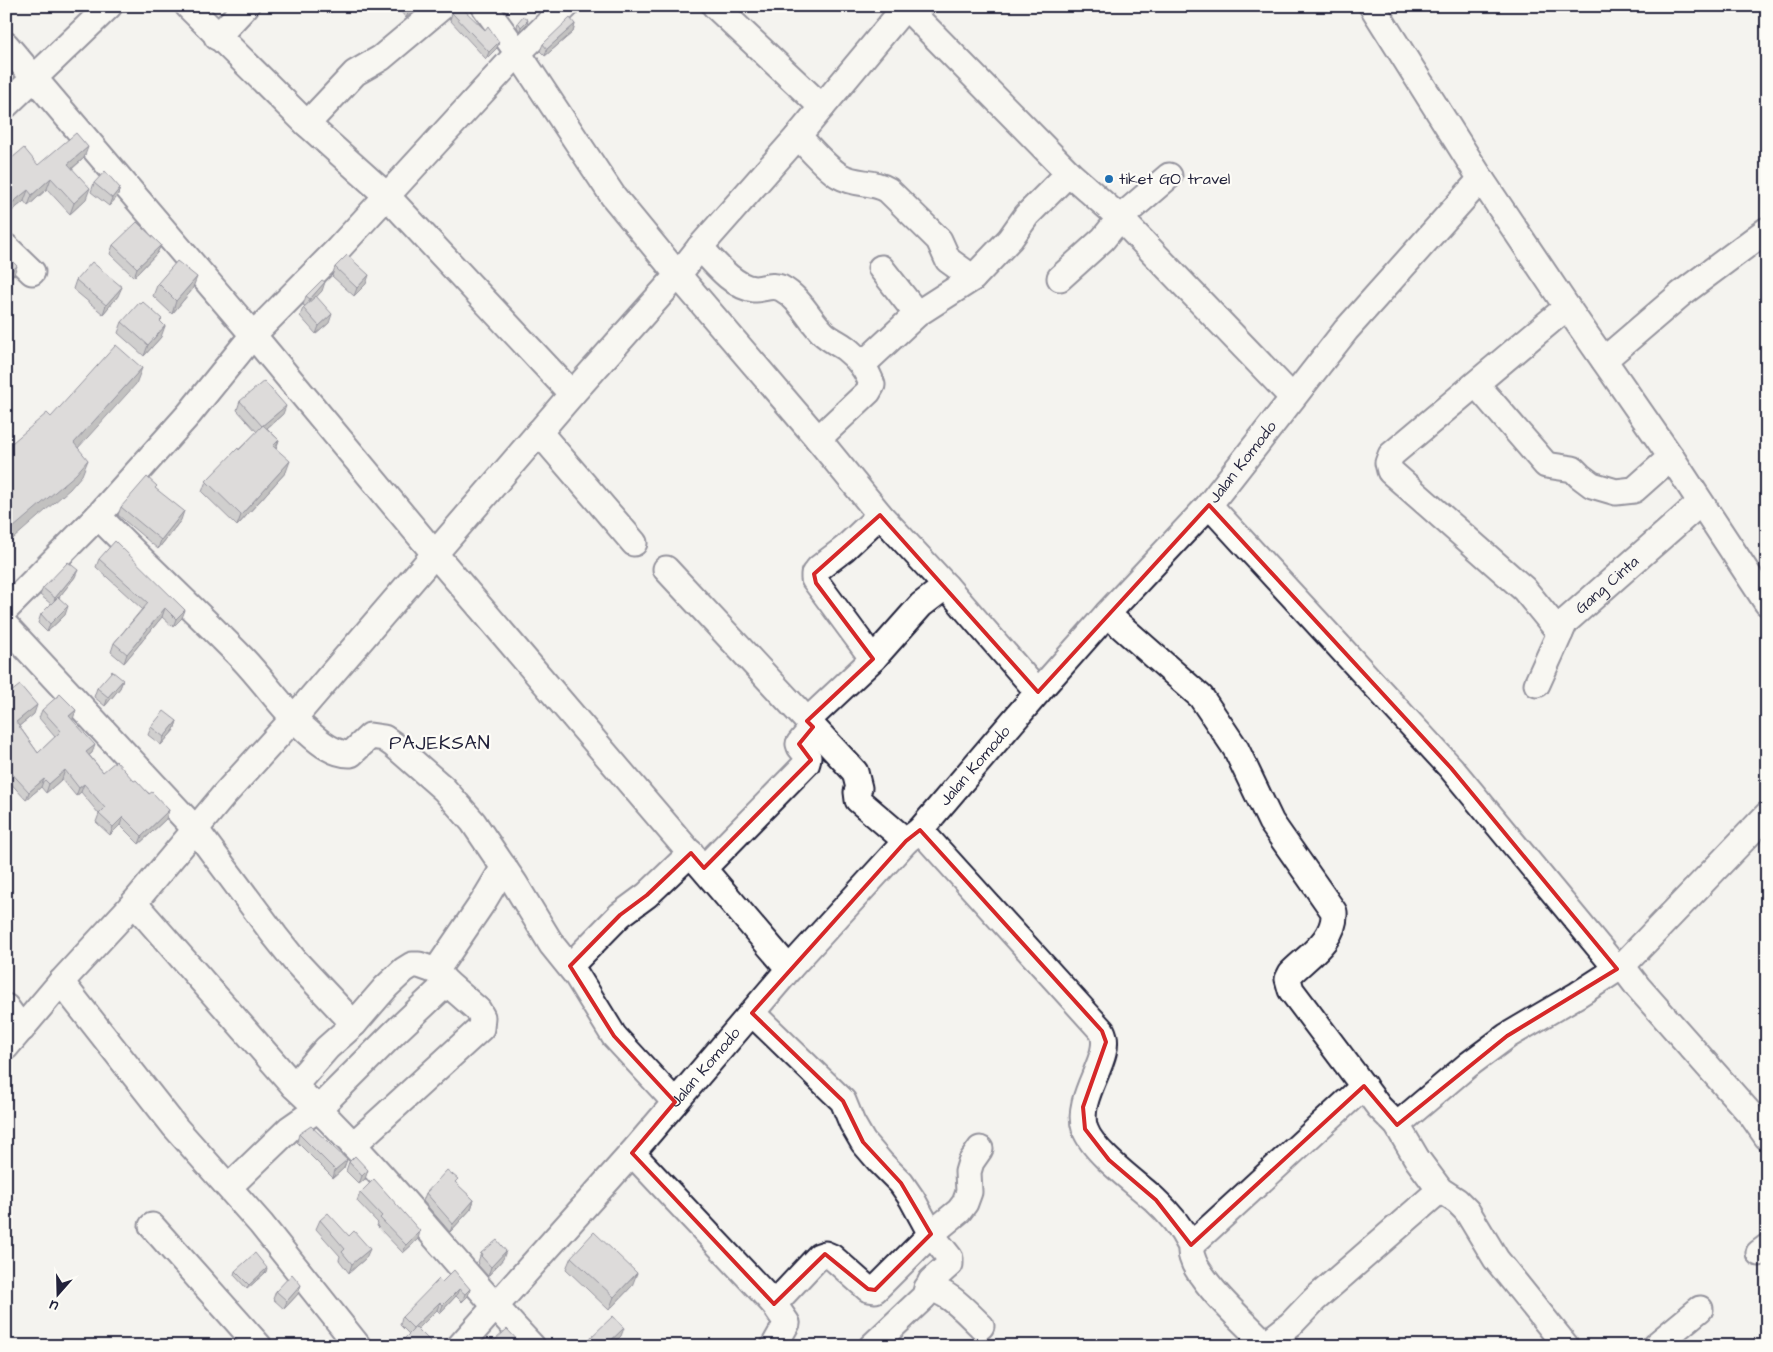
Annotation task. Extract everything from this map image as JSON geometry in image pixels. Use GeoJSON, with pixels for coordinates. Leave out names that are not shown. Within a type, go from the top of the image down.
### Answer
{"type":"FeatureCollection","features":[{"type":"Feature","properties":{"kind":"street"},"geometry":{"type":"LineString","coordinates":[[6,105],[34,76],[109,6]]}},
{"type":"Feature","properties":{"kind":"street"},"geometry":{"type":"LineString","coordinates":[[188,6],[217,37],[307,124],[386,195],[572,394]]}},
{"type":"Feature","properties":{"kind":"street"},"geometry":{"type":"LineString","coordinates":[[217,37],[246,6]]}},
{"type":"Feature","properties":{"kind":"street"},"geometry":{"type":"LineString","coordinates":[[307,124],[355,73],[381,58],[443,6]]}},
{"type":"Feature","properties":{"kind":"street"},"geometry":{"type":"LineString","coordinates":[[484,6],[518,53],[613,196],[880,515],[946,586],[1038,692]]}},
{"type":"Feature","properties":{"kind":"street"},"geometry":{"type":"LineString","coordinates":[[6,609],[98,516],[189,414],[253,336],[332,255],[518,53],[566,6]]}},
{"type":"Feature","properties":{"kind":"street"},"geometry":{"type":"LineString","coordinates":[[715,6],[822,107]]}},
{"type":"Feature","properties":{"kind":"street"},"geometry":{"type":"LineString","coordinates":[[14,1038],[61,982],[134,903],[224,795],[294,719],[434,553],[678,275],[798,136],[905,6],[1069,173],[1120,218],[1292,397]]}},
{"type":"Feature","properties":{"kind":"street"},"geometry":{"type":"LineString","coordinates":[[1372,6],[1481,179],[1671,457],[1767,603]]}},
{"type":"Feature","properties":{"kind":"street"},"geometry":{"type":"LineString","coordinates":[[6,45],[434,553],[789,969]]}},
{"type":"Feature","properties":{"kind":"street"},"geometry":{"type":"LineString","coordinates":[[798,136],[840,176],[853,181],[880,185],[888,190],[939,240],[948,260],[973,278]]}},
{"type":"Feature","properties":{"kind":"street"},"geometry":{"type":"LineString","coordinates":[[862,365],[917,314],[973,278],[1010,239],[1018,225],[1027,215],[1069,173]]}},
{"type":"Feature","properties":{"kind":"street"},"geometry":{"type":"LineString","coordinates":[[1060,278],[1103,238],[1120,218],[1169,176]]}},
{"type":"Feature","properties":{"kind":"street","name":"Jalan Komodo"},"geometry":{"type":"LineString","coordinates":[[460,1346],[632,1153],[789,969],[913,836],[1107,614],[1209,505],[1346,330],[1481,179]]}},
{"type":"Feature","properties":{"kind":"street"},"geometry":{"type":"LineString","coordinates":[[1604,360],[1681,294],[1767,230]]}},
{"type":"Feature","properties":{"kind":"street"},"geometry":{"type":"LineString","coordinates":[[6,247],[32,272]]}},
{"type":"Feature","properties":{"kind":"street"},"geometry":{"type":"LineString","coordinates":[[700,248],[742,286],[754,289],[775,286],[782,289],[799,303],[824,333],[847,349],[869,375],[872,385],[868,392],[818,440]]}},
{"type":"Feature","properties":{"kind":"street"},"geometry":{"type":"LineString","coordinates":[[881,268],[917,314]]}},
{"type":"Feature","properties":{"kind":"street"},"geometry":{"type":"LineString","coordinates":[[1560,633],[1524,589],[1388,468],[1391,455],[1567,307]]}},
{"type":"Feature","properties":{"kind":"street"},"geometry":{"type":"LineString","coordinates":[[1476,384],[1546,465],[1573,469],[1592,485],[1616,492],[1634,490],[1671,457]]}},
{"type":"Feature","properties":{"kind":"street"},"geometry":{"type":"LineString","coordinates":[[540,432],[634,543]]}},
{"type":"Feature","properties":{"kind":"street","name":"Gang Cinta"},"geometry":{"type":"LineString","coordinates":[[1537,684],[1565,622],[1700,503]]}},
{"type":"Feature","properties":{"kind":"street"},"geometry":{"type":"LineString","coordinates":[[1209,505],[1451,768],[1619,968],[1760,1111],[1767,1137]]}},
{"type":"Feature","properties":{"kind":"street"},"geometry":{"type":"LineString","coordinates":[[873,659],[814,579],[814,574],[880,515]]}},
{"type":"Feature","properties":{"kind":"street"},"geometry":{"type":"LineString","coordinates":[[98,516],[244,660],[294,719],[317,739],[337,753],[351,754],[370,736],[384,738],[455,800],[504,866],[547,938],[570,966],[614,1036],[675,1102]]}},
{"type":"Feature","properties":{"kind":"street"},"geometry":{"type":"LineString","coordinates":[[666,569],[855,772],[858,800],[913,836],[1102,1031],[1106,1042],[1083,1107],[1085,1130],[1109,1160],[1156,1200],[1179,1226],[1191,1245],[1192,1257],[1203,1278],[1219,1298],[1264,1345],[1291,1324],[1320,1294],[1440,1190]]}},
{"type":"Feature","properties":{"kind":"street"},"geometry":{"type":"LineString","coordinates":[[570,966],[620,915],[697,861],[807,763],[808,757],[800,747],[800,744],[810,724],[873,659],[921,605],[946,586]]}},
{"type":"Feature","properties":{"kind":"street"},"geometry":{"type":"LineString","coordinates":[[1107,614],[1201,697],[1236,749],[1271,822],[1334,912],[1335,919],[1328,936],[1291,973],[1288,984],[1380,1107],[1397,1125],[1417,1159],[1440,1190],[1457,1201],[1467,1211],[1496,1259],[1566,1346]]}},
{"type":"Feature","properties":{"kind":"street"},"geometry":{"type":"LineString","coordinates":[[6,626],[196,830],[274,936],[354,1024]]}},
{"type":"Feature","properties":{"kind":"street"},"geometry":{"type":"LineString","coordinates":[[1397,1125],[1468,1065],[1507,1036],[1619,968],[1767,815]]}},
{"type":"Feature","properties":{"kind":"street"},"geometry":{"type":"LineString","coordinates":[[229,1187],[289,1129],[319,1108],[393,1034],[441,977],[504,866]]}},
{"type":"Feature","properties":{"kind":"street"},"geometry":{"type":"LineString","coordinates":[[134,903],[294,1086],[319,1108],[353,1145],[494,1306],[532,1346]]}},
{"type":"Feature","properties":{"kind":"street"},"geometry":{"type":"LineString","coordinates":[[294,1086],[327,1048],[354,1024],[386,987],[412,965],[419,965],[441,977],[478,1010],[482,1017],[481,1028],[353,1145]]}},
{"type":"Feature","properties":{"kind":"street"},"geometry":{"type":"LineString","coordinates":[[61,982],[175,1127],[262,1224],[358,1346]]}},
{"type":"Feature","properties":{"kind":"street"},"geometry":{"type":"LineString","coordinates":[[6,1007],[14,1038]]}},
{"type":"Feature","properties":{"kind":"street"},"geometry":{"type":"LineString","coordinates":[[752,1013],[843,1101],[846,1112],[863,1142],[900,1183],[912,1199],[931,1234],[950,1258],[950,1261],[931,1281],[924,1297],[872,1346]]}},
{"type":"Feature","properties":{"kind":"street"},"geometry":{"type":"LineString","coordinates":[[1191,1245],[1364,1086]]}},
{"type":"Feature","properties":{"kind":"street"},"geometry":{"type":"LineString","coordinates":[[774,1304],[819,1256],[825,1254],[832,1257],[868,1289],[875,1290],[931,1234],[959,1212],[969,1192],[968,1172],[971,1162],[980,1149]]}},
{"type":"Feature","properties":{"kind":"street"},"geometry":{"type":"LineString","coordinates":[[632,1153],[774,1304],[786,1323],[774,1346]]}},
{"type":"Feature","properties":{"kind":"street"},"geometry":{"type":"LineString","coordinates":[[152,1226],[260,1346]]}},
{"type":"Feature","properties":{"kind":"street"},"geometry":{"type":"LineString","coordinates":[[928,1288],[936,1290],[952,1299],[981,1326]]}},
{"type":"Feature","properties":{"kind":"street"},"geometry":{"type":"LineString","coordinates":[[1655,1346],[1700,1309]]}},
{"type":"Feature","properties":{"kind":"highlighted area"},"geometry":{"type":"Polygon","coordinates":[[[1209,505],[1451,768],[1617,969],[1507,1036],[1397,1125],[1364,1086],[1191,1245],[1156,1200],[1109,1160],[1085,1129],[1083,1107],[1106,1042],[1102,1031],[920,830],[906,841],[752,1013],[843,1101],[863,1142],[901,1183],[931,1234],[875,1290],[868,1289],[825,1254],[774,1304],[632,1153],[675,1102],[614,1036],[570,966],[620,915],[647,895],[691,853],[704,868],[811,760],[799,744],[813,727],[807,721],[873,659],[816,583],[814,574],[880,515],[1038,692],[1209,505]]]}},
{"type":"Feature","properties":{"kind":"building"},"geometry":{"type":"Polygon","coordinates":[[[405,6],[415,6],[409,11],[405,6]]]}},
{"type":"Feature","properties":{"kind":"building"},"geometry":{"type":"Polygon","coordinates":[[[459,6],[485,30],[488,26],[499,42],[489,52],[452,13],[459,6]]]}},
{"type":"Feature","properties":{"kind":"building"},"geometry":{"type":"Polygon","coordinates":[[[523,16],[528,20],[521,27],[518,22],[523,16]]]}},
{"type":"Feature","properties":{"kind":"building"},"geometry":{"type":"Polygon","coordinates":[[[570,18],[575,24],[547,49],[543,44],[570,18]]]}},
{"type":"Feature","properties":{"kind":"building"},"geometry":{"type":"Polygon","coordinates":[[[76,133],[88,147],[68,164],[90,188],[74,203],[51,178],[32,195],[28,190],[6,208],[6,168],[8,167],[6,163],[24,148],[38,165],[76,133]]]}},
{"type":"Feature","properties":{"kind":"building"},"geometry":{"type":"Polygon","coordinates":[[[105,171],[120,188],[112,198],[94,183],[105,171]]]}},
{"type":"Feature","properties":{"kind":"building"},"geometry":{"type":"Polygon","coordinates":[[[137,222],[161,245],[137,268],[113,245],[137,222]]]}},
{"type":"Feature","properties":{"kind":"building"},"geometry":{"type":"Polygon","coordinates":[[[6,255],[17,266],[6,276],[6,255]]]}},
{"type":"Feature","properties":{"kind":"building"},"geometry":{"type":"Polygon","coordinates":[[[347,255],[369,275],[357,288],[335,267],[347,255]]]}},
{"type":"Feature","properties":{"kind":"building"},"geometry":{"type":"Polygon","coordinates":[[[177,261],[197,277],[176,301],[158,283],[177,261]]]}},
{"type":"Feature","properties":{"kind":"building"},"geometry":{"type":"Polygon","coordinates":[[[92,262],[122,287],[106,305],[76,280],[92,262]]]}},
{"type":"Feature","properties":{"kind":"building"},"geometry":{"type":"Polygon","coordinates":[[[322,280],[325,282],[310,299],[306,296],[322,280]]]}},
{"type":"Feature","properties":{"kind":"building"},"geometry":{"type":"Polygon","coordinates":[[[316,296],[332,314],[319,326],[303,308],[316,296]]]}},
{"type":"Feature","properties":{"kind":"building"},"geometry":{"type":"Polygon","coordinates":[[[143,302],[162,319],[160,321],[165,326],[148,345],[122,322],[139,303],[143,302]]]}},
{"type":"Feature","properties":{"kind":"building"},"geometry":{"type":"Polygon","coordinates":[[[116,345],[142,368],[74,443],[88,460],[76,474],[6,534],[6,448],[47,413],[51,417],[116,345]]]}},
{"type":"Feature","properties":{"kind":"building"},"geometry":{"type":"Polygon","coordinates":[[[264,381],[286,406],[262,426],[240,401],[264,381]]]}},
{"type":"Feature","properties":{"kind":"building"},"geometry":{"type":"Polygon","coordinates":[[[263,425],[279,440],[273,446],[290,461],[241,515],[206,481],[263,425]]]}},
{"type":"Feature","properties":{"kind":"building"},"geometry":{"type":"Polygon","coordinates":[[[147,477],[157,486],[155,488],[184,511],[161,540],[121,507],[147,477]]]}},
{"type":"Feature","properties":{"kind":"building"},"geometry":{"type":"Polygon","coordinates":[[[115,541],[185,610],[176,619],[165,608],[127,654],[114,643],[148,603],[99,559],[115,541]]]}},
{"type":"Feature","properties":{"kind":"building"},"geometry":{"type":"Polygon","coordinates":[[[68,562],[78,570],[55,598],[43,588],[68,562]]]}},
{"type":"Feature","properties":{"kind":"building"},"geometry":{"type":"Polygon","coordinates":[[[58,597],[68,606],[50,624],[41,614],[58,597]]]}},
{"type":"Feature","properties":{"kind":"building"},"geometry":{"type":"Polygon","coordinates":[[[112,671],[123,680],[108,697],[97,688],[112,671]]]}},
{"type":"Feature","properties":{"kind":"building"},"geometry":{"type":"Polygon","coordinates":[[[20,685],[37,705],[16,722],[38,753],[61,731],[42,710],[60,694],[76,710],[69,716],[95,745],[86,752],[103,772],[116,761],[134,781],[136,780],[149,794],[152,792],[169,810],[142,836],[123,817],[113,827],[99,814],[105,808],[84,784],[79,788],[65,770],[49,784],[44,779],[29,792],[6,767],[6,741],[11,737],[6,732],[6,696],[20,685]]]}},
{"type":"Feature","properties":{"kind":"building"},"geometry":{"type":"Polygon","coordinates":[[[164,711],[177,721],[164,737],[151,727],[164,711]]]}},
{"type":"Feature","properties":{"kind":"building"},"geometry":{"type":"Polygon","coordinates":[[[311,1126],[347,1160],[335,1170],[299,1134],[311,1126]]]}},
{"type":"Feature","properties":{"kind":"building"},"geometry":{"type":"Polygon","coordinates":[[[355,1156],[368,1170],[362,1176],[349,1162],[355,1156]]]}},
{"type":"Feature","properties":{"kind":"building"},"geometry":{"type":"Polygon","coordinates":[[[447,1170],[458,1179],[455,1182],[474,1200],[453,1224],[426,1193],[447,1170]]]}},
{"type":"Feature","properties":{"kind":"building"},"geometry":{"type":"Polygon","coordinates":[[[374,1179],[420,1231],[406,1245],[380,1218],[382,1216],[360,1193],[374,1179]]]}},
{"type":"Feature","properties":{"kind":"building"},"geometry":{"type":"Polygon","coordinates":[[[328,1213],[349,1236],[354,1231],[370,1249],[352,1264],[342,1252],[345,1249],[320,1220],[328,1213]]]}},
{"type":"Feature","properties":{"kind":"building"},"geometry":{"type":"Polygon","coordinates":[[[594,1232],[637,1273],[614,1297],[571,1257],[594,1232]]]}},
{"type":"Feature","properties":{"kind":"building"},"geometry":{"type":"Polygon","coordinates":[[[497,1240],[506,1251],[491,1267],[481,1256],[481,1253],[497,1240]]]}},
{"type":"Feature","properties":{"kind":"building"},"geometry":{"type":"Polygon","coordinates":[[[255,1253],[267,1268],[249,1285],[235,1271],[255,1253]]]}},
{"type":"Feature","properties":{"kind":"building"},"geometry":{"type":"Polygon","coordinates":[[[454,1270],[470,1289],[465,1294],[459,1289],[443,1305],[440,1302],[413,1328],[402,1317],[439,1279],[442,1282],[454,1270]]]}},
{"type":"Feature","properties":{"kind":"building"},"geometry":{"type":"Polygon","coordinates":[[[292,1274],[301,1285],[287,1301],[276,1291],[292,1274]]]}},
{"type":"Feature","properties":{"kind":"building"},"geometry":{"type":"Polygon","coordinates":[[[613,1316],[624,1328],[605,1346],[595,1346],[589,1339],[613,1316]]]}},
{"type":"Feature","properties":{"kind":"building"},"geometry":{"type":"Polygon","coordinates":[[[416,1327],[430,1341],[426,1346],[404,1346],[401,1342],[416,1327]]]}},
{"type":"Feature","properties":{"kind":"building"},"geometry":{"type":"Polygon","coordinates":[[[507,1329],[523,1346],[483,1346],[492,1339],[494,1341],[507,1329]]]}},
{"type":"Feature","properties":{"kind":"building"},"geometry":{"type":"Polygon","coordinates":[[[695,1341],[700,1346],[690,1346],[695,1341]]]}},
{"type":"Feature","properties":{"kind":"place","name":"tiket GO travel"},"geometry":{"type":"Point","coordinates":[1109,179]}},
{"type":"Feature","properties":{"kind":"district","name":"PAJEKSAN"},"geometry":{"type":"Point","coordinates":[440,743]}}]}
